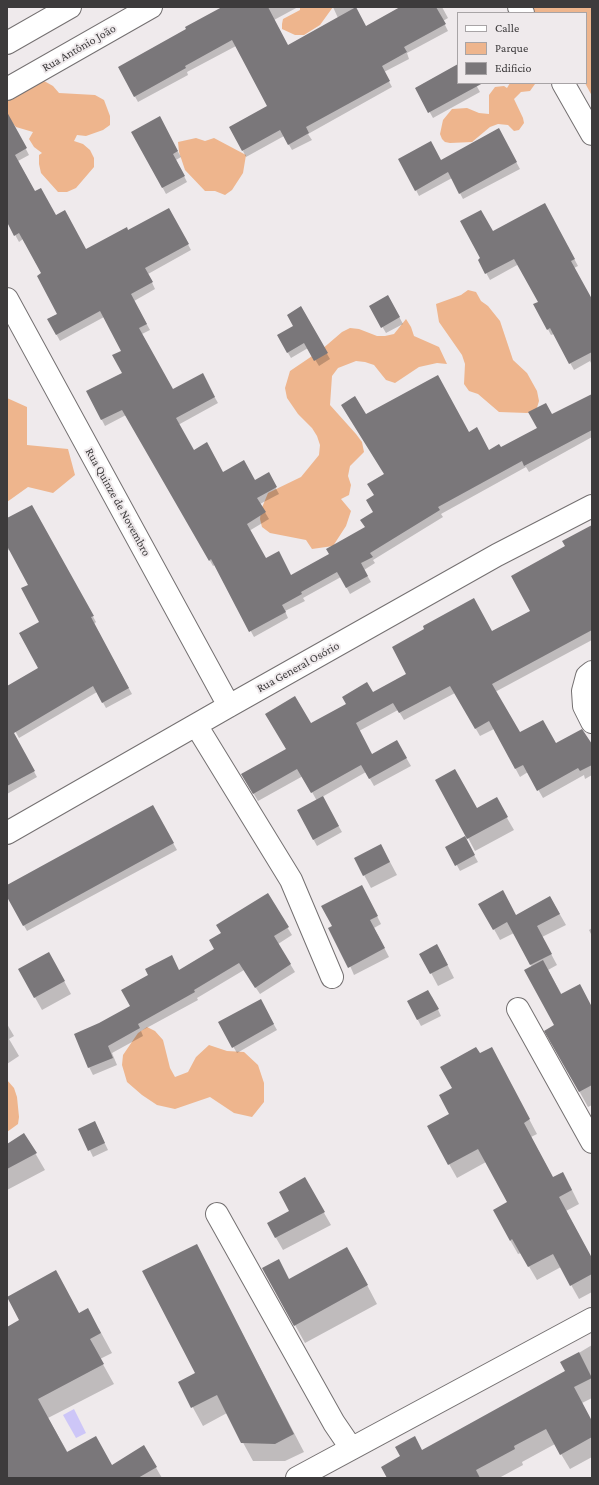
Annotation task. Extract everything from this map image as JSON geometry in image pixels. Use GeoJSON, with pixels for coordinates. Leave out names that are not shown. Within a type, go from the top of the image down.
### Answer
{"type":"FeatureCollection","features":[{"type":"Feature","properties":{"kind":"street"},"geometry":{"type":"LineString","coordinates":[[7,43],[70,7]]}},
{"type":"Feature","properties":{"kind":"street","name":"Rua Antônio João"},"geometry":{"type":"LineString","coordinates":[[7,89],[151,7]]}},
{"type":"Feature","properties":{"kind":"street"},"geometry":{"type":"LineString","coordinates":[[564,84],[592,134]]}},
{"type":"Feature","properties":{"kind":"street","name":"Rua Quinze de Novembro"},"geometry":{"type":"LineString","coordinates":[[7,299],[229,706]]}},
{"type":"Feature","properties":{"kind":"street","name":"Rua General Osório"},"geometry":{"type":"LineString","coordinates":[[7,833],[497,555],[592,506]]}},
{"type":"Feature","properties":{"kind":"street"},"geometry":{"type":"LineString","coordinates":[[592,672],[587,676],[583,691],[584,706],[592,722]]}},
{"type":"Feature","properties":{"kind":"street"},"geometry":{"type":"LineString","coordinates":[[196,725],[291,880],[332,977]]}},
{"type":"Feature","properties":{"kind":"street"},"geometry":{"type":"LineString","coordinates":[[518,1009],[592,1142]]}},
{"type":"Feature","properties":{"kind":"street"},"geometry":{"type":"LineString","coordinates":[[217,1214],[334,1423],[351,1448]]}},
{"type":"Feature","properties":{"kind":"street"},"geometry":{"type":"LineString","coordinates":[[297,1478],[592,1319]]}},
{"type":"Feature","properties":{"kind":"green space"},"geometry":{"type":"Polygon","coordinates":[[[300,7],[333,7],[320,25],[304,35],[295,35],[282,29],[282,24],[283,19],[300,10],[300,7]]]}},
{"type":"Feature","properties":{"kind":"green space"},"geometry":{"type":"Polygon","coordinates":[[[511,7],[592,7],[592,96],[586,84],[587,84],[587,12],[508,12],[511,7]]]}},
{"type":"Feature","properties":{"kind":"green space"},"geometry":{"type":"Polygon","coordinates":[[[37,77],[53,86],[59,93],[95,95],[104,100],[110,116],[110,125],[103,130],[86,136],[77,135],[74,141],[83,144],[90,150],[94,158],[94,167],[76,188],[67,192],[58,192],[41,173],[39,155],[42,153],[34,147],[29,139],[33,132],[16,127],[10,120],[7,113],[8,92],[37,77]]]}},
{"type":"Feature","properties":{"kind":"green space"},"geometry":{"type":"Polygon","coordinates":[[[509,84],[535,84],[530,91],[521,92],[514,99],[524,123],[519,130],[514,131],[508,125],[498,124],[490,127],[472,142],[450,143],[445,142],[442,139],[440,134],[443,120],[452,109],[467,108],[479,113],[489,114],[489,95],[495,87],[504,86],[507,88],[509,84]]]}},
{"type":"Feature","properties":{"kind":"green space"},"geometry":{"type":"Polygon","coordinates":[[[196,138],[205,141],[214,138],[246,155],[243,173],[232,190],[225,195],[215,191],[205,191],[185,170],[179,152],[178,142],[196,138]]]}},
{"type":"Feature","properties":{"kind":"green space"},"geometry":{"type":"Polygon","coordinates":[[[468,290],[476,292],[481,301],[488,306],[500,321],[513,360],[527,373],[537,391],[539,401],[536,411],[527,413],[499,412],[478,394],[469,391],[464,384],[465,364],[462,355],[439,322],[436,304],[461,295],[468,290]]]}},
{"type":"Feature","properties":{"kind":"green space"},"geometry":{"type":"Polygon","coordinates":[[[406,319],[414,336],[439,347],[447,364],[437,363],[419,367],[395,383],[386,380],[374,365],[356,361],[338,368],[332,376],[330,405],[362,442],[364,452],[350,466],[348,476],[351,485],[349,495],[341,499],[351,511],[346,526],[333,546],[312,549],[306,540],[270,533],[262,527],[260,519],[261,510],[268,493],[301,477],[319,455],[320,445],[317,436],[312,428],[298,414],[287,398],[285,388],[290,371],[321,350],[342,332],[350,328],[359,329],[377,336],[385,336],[394,334],[406,319]]]}},
{"type":"Feature","properties":{"kind":"green space"},"geometry":{"type":"Polygon","coordinates":[[[7,398],[27,407],[27,445],[68,449],[75,475],[53,493],[28,487],[7,502],[7,398]]]}},
{"type":"Feature","properties":{"kind":"green space"},"geometry":{"type":"Polygon","coordinates":[[[147,1027],[155,1031],[163,1040],[170,1068],[175,1077],[188,1072],[196,1057],[209,1045],[227,1051],[244,1052],[258,1065],[264,1083],[264,1102],[252,1117],[234,1113],[210,1097],[175,1109],[157,1105],[127,1082],[122,1065],[123,1055],[138,1033],[147,1027]]]}},
{"type":"Feature","properties":{"kind":"green space"},"geometry":{"type":"Polygon","coordinates":[[[7,1080],[14,1088],[17,1097],[19,1117],[18,1124],[7,1132],[7,1080]]]}},
{"type":"Feature","properties":{"kind":"shaded area"},"geometry":{"type":"Polygon","coordinates":[[[74,1409],[86,1433],[76,1438],[63,1415],[74,1409]]]}},
{"type":"Feature","properties":{"kind":"building"},"geometry":{"type":"Polygon","coordinates":[[[222,7],[268,7],[288,45],[356,7],[366,26],[400,7],[436,7],[446,24],[404,47],[407,52],[382,66],[390,81],[306,127],[309,133],[288,145],[280,130],[242,151],[229,127],[267,106],[232,40],[134,97],[118,67],[222,7]]]}},
{"type":"Feature","properties":{"kind":"building"},"geometry":{"type":"Polygon","coordinates":[[[457,65],[457,84],[481,84],[428,113],[415,88],[457,65]]]}},
{"type":"Feature","properties":{"kind":"building"},"geometry":{"type":"Polygon","coordinates":[[[7,112],[27,148],[15,155],[35,191],[41,188],[56,215],[65,210],[86,249],[127,227],[128,230],[169,208],[189,244],[145,268],[153,282],[131,294],[147,324],[139,328],[173,389],[203,373],[215,397],[176,418],[194,450],[207,442],[223,472],[244,460],[255,480],[269,472],[277,487],[257,498],[266,512],[247,524],[266,558],[279,551],[291,575],[329,554],[326,549],[365,527],[360,520],[373,512],[366,500],[374,495],[367,484],[384,474],[341,405],[355,396],[366,414],[438,375],[469,432],[477,427],[489,450],[499,444],[501,447],[537,428],[528,412],[546,403],[552,414],[592,394],[592,430],[524,466],[522,461],[438,507],[440,510],[370,553],[373,557],[361,563],[368,576],[346,588],[337,572],[301,592],[302,594],[282,605],[286,612],[249,632],[211,559],[209,561],[122,410],[101,420],[86,391],[122,373],[112,355],[121,351],[100,311],[56,335],[47,319],[57,314],[37,276],[41,273],[19,233],[14,236],[7,222],[7,112]]]}},
{"type":"Feature","properties":{"kind":"building"},"geometry":{"type":"Polygon","coordinates":[[[160,116],[178,151],[173,154],[185,176],[162,188],[131,132],[160,116]]]}},
{"type":"Feature","properties":{"kind":"building"},"geometry":{"type":"Polygon","coordinates":[[[499,128],[517,162],[459,194],[448,172],[415,191],[398,159],[431,141],[441,160],[499,128]]]}},
{"type":"Feature","properties":{"kind":"building"},"geometry":{"type":"Polygon","coordinates":[[[545,203],[575,259],[571,261],[592,299],[592,352],[569,364],[550,328],[547,330],[533,304],[538,302],[514,259],[485,274],[478,260],[480,258],[460,221],[481,210],[493,231],[545,203]]]}},
{"type":"Feature","properties":{"kind":"building"},"geometry":{"type":"Polygon","coordinates":[[[388,295],[400,317],[381,328],[369,306],[388,295]]]}},
{"type":"Feature","properties":{"kind":"building"},"geometry":{"type":"Polygon","coordinates":[[[301,306],[328,353],[314,361],[304,343],[287,353],[277,335],[293,326],[287,315],[301,306]]]}},
{"type":"Feature","properties":{"kind":"building"},"geometry":{"type":"Polygon","coordinates":[[[32,505],[94,616],[91,617],[129,688],[102,703],[93,686],[14,733],[35,771],[7,786],[7,686],[38,668],[19,633],[39,622],[21,588],[28,585],[7,546],[7,518],[32,505]]]}},
{"type":"Feature","properties":{"kind":"building"},"geometry":{"type":"Polygon","coordinates":[[[592,525],[592,630],[492,684],[520,732],[543,720],[556,743],[582,729],[592,744],[592,765],[580,771],[578,768],[537,791],[523,765],[515,769],[489,721],[475,729],[450,686],[399,713],[393,703],[356,723],[372,754],[397,740],[407,758],[369,779],[361,765],[311,793],[297,769],[253,794],[241,774],[286,749],[265,714],[295,696],[311,723],[346,704],[342,697],[367,682],[373,692],[406,674],[392,647],[424,629],[423,626],[474,598],[492,631],[530,611],[511,576],[565,546],[562,541],[592,525]]]}},
{"type":"Feature","properties":{"kind":"building"},"geometry":{"type":"Polygon","coordinates":[[[455,769],[477,808],[497,797],[508,817],[467,839],[435,780],[455,769]]]}},
{"type":"Feature","properties":{"kind":"building"},"geometry":{"type":"Polygon","coordinates":[[[323,796],[339,826],[313,840],[297,810],[323,796]]]}},
{"type":"Feature","properties":{"kind":"building"},"geometry":{"type":"Polygon","coordinates":[[[153,805],[174,843],[23,926],[7,897],[7,885],[153,805]]]}},
{"type":"Feature","properties":{"kind":"building"},"geometry":{"type":"Polygon","coordinates":[[[465,836],[475,855],[455,866],[445,847],[465,836]]]}},
{"type":"Feature","properties":{"kind":"building"},"geometry":{"type":"Polygon","coordinates":[[[381,844],[390,862],[363,876],[354,858],[381,844]]]}},
{"type":"Feature","properties":{"kind":"building"},"geometry":{"type":"Polygon","coordinates":[[[362,885],[378,916],[370,920],[385,948],[348,968],[328,928],[332,926],[321,906],[362,885]]]}},
{"type":"Feature","properties":{"kind":"building"},"geometry":{"type":"Polygon","coordinates":[[[503,890],[516,915],[550,896],[560,914],[537,926],[552,954],[530,965],[507,922],[493,930],[478,904],[503,890]]]}},
{"type":"Feature","properties":{"kind":"building"},"geometry":{"type":"Polygon","coordinates":[[[268,893],[289,927],[274,936],[291,964],[255,988],[239,963],[194,990],[195,992],[138,1024],[140,1028],[108,1046],[113,1058],[88,1068],[74,1034],[99,1023],[130,1006],[121,990],[148,975],[145,969],[172,955],[179,970],[214,949],[209,940],[221,933],[216,925],[268,893]]]}},
{"type":"Feature","properties":{"kind":"building"},"geometry":{"type":"Polygon","coordinates":[[[437,944],[448,965],[430,974],[419,954],[437,944]]]}},
{"type":"Feature","properties":{"kind":"building"},"geometry":{"type":"Polygon","coordinates":[[[49,952],[65,981],[34,998],[18,969],[49,952]]]}},
{"type":"Feature","properties":{"kind":"building"},"geometry":{"type":"Polygon","coordinates":[[[543,960],[561,994],[580,984],[592,1007],[592,1085],[579,1092],[544,1031],[554,1025],[524,970],[543,960]]]}},
{"type":"Feature","properties":{"kind":"building"},"geometry":{"type":"Polygon","coordinates":[[[428,990],[439,1009],[417,1020],[407,1001],[428,990]]]}},
{"type":"Feature","properties":{"kind":"building"},"geometry":{"type":"Polygon","coordinates":[[[261,999],[274,1024],[232,1048],[218,1022],[261,999]]]}},
{"type":"Feature","properties":{"kind":"building"},"geometry":{"type":"Polygon","coordinates":[[[476,1047],[480,1053],[492,1047],[530,1119],[524,1123],[553,1177],[563,1172],[572,1190],[559,1197],[592,1258],[592,1274],[570,1286],[553,1254],[528,1267],[512,1239],[510,1241],[493,1210],[507,1202],[478,1149],[448,1165],[427,1126],[449,1114],[439,1095],[452,1088],[440,1067],[476,1047]]]}},
{"type":"Feature","properties":{"kind":"building"},"geometry":{"type":"Polygon","coordinates":[[[95,1121],[105,1143],[88,1151],[78,1129],[95,1121]]]}},
{"type":"Feature","properties":{"kind":"building"},"geometry":{"type":"Polygon","coordinates":[[[24,1133],[37,1153],[7,1169],[7,1144],[24,1133]]]}},
{"type":"Feature","properties":{"kind":"building"},"geometry":{"type":"Polygon","coordinates":[[[305,1177],[325,1212],[275,1238],[267,1223],[289,1211],[279,1192],[305,1177]]]}},
{"type":"Feature","properties":{"kind":"building"},"geometry":{"type":"Polygon","coordinates":[[[197,1244],[294,1434],[275,1444],[241,1443],[217,1395],[191,1408],[178,1382],[195,1373],[142,1271],[197,1244]]]}},
{"type":"Feature","properties":{"kind":"building"},"geometry":{"type":"Polygon","coordinates":[[[347,1247],[368,1285],[294,1326],[262,1268],[279,1259],[289,1279],[347,1247]]]}},
{"type":"Feature","properties":{"kind":"building"},"geometry":{"type":"Polygon","coordinates":[[[56,1270],[79,1313],[88,1308],[101,1333],[90,1339],[104,1364],[38,1399],[67,1452],[96,1436],[112,1465],[144,1445],[157,1467],[138,1478],[7,1478],[7,1327],[19,1320],[7,1297],[56,1270]]]}},
{"type":"Feature","properties":{"kind":"building"},"geometry":{"type":"Polygon","coordinates":[[[579,1352],[592,1378],[574,1387],[592,1421],[592,1437],[560,1455],[546,1429],[514,1446],[515,1449],[476,1470],[480,1478],[387,1478],[381,1467],[400,1456],[395,1447],[415,1436],[422,1450],[565,1371],[560,1362],[579,1352]]]}}]}
